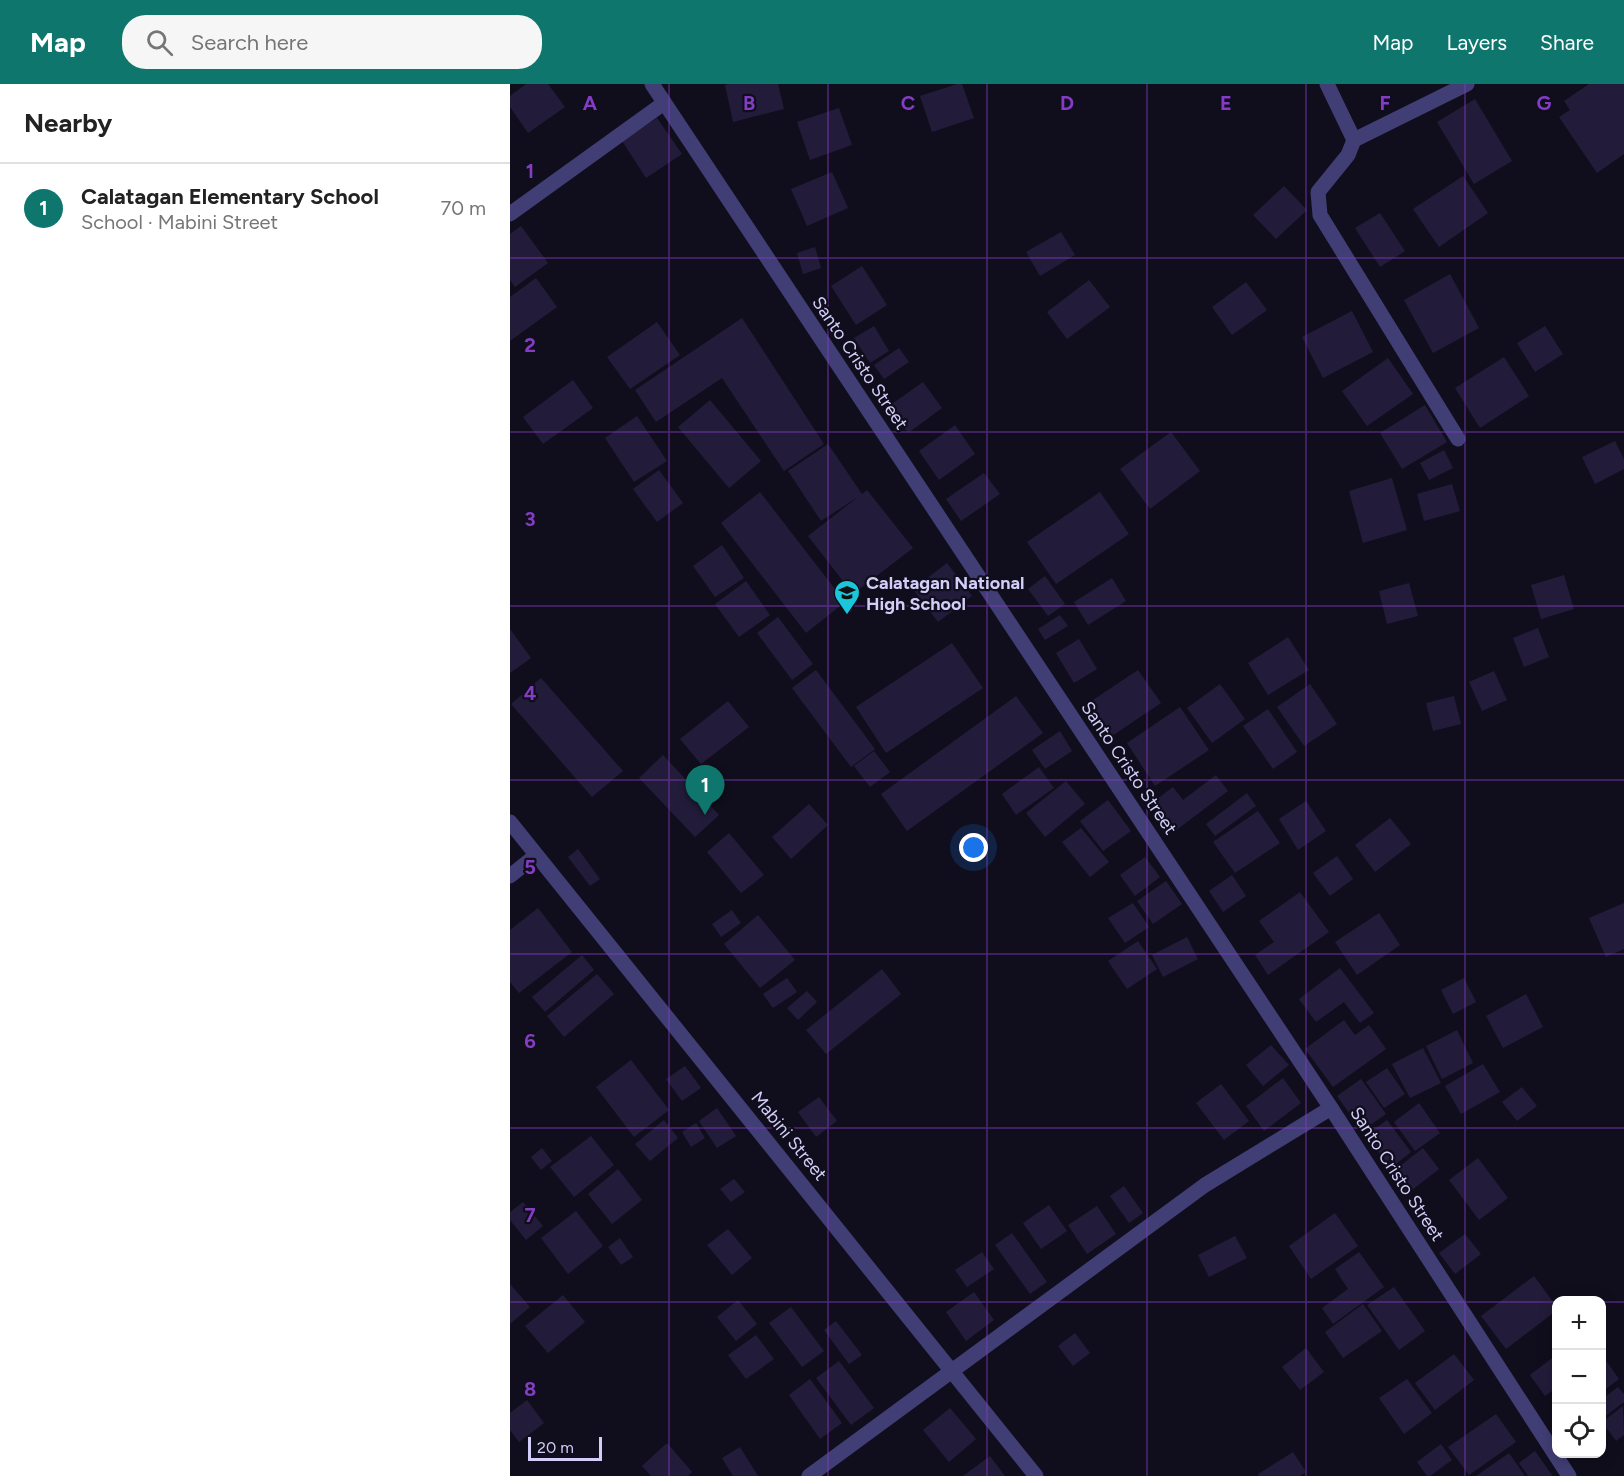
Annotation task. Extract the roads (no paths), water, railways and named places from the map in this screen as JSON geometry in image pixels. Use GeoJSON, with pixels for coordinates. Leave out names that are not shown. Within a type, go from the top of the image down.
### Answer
{"type":"FeatureCollection","features":[{"type":"Feature","properties":{"kind":"street","name":"Santo Cristo Street"},"geometry":{"type":"LineString","coordinates":[[652,84],[1331,1108],[1569,1476]]}},
{"type":"Feature","properties":{"kind":"street"},"geometry":{"type":"LineString","coordinates":[[1327,84],[1354,140]]}},
{"type":"Feature","properties":{"kind":"street"},"geometry":{"type":"LineString","coordinates":[[1458,439],[1320,215],[1318,192],[1348,155],[1354,140],[1467,84]]}},
{"type":"Feature","properties":{"kind":"street"},"geometry":{"type":"LineString","coordinates":[[510,214],[664,102]]}},
{"type":"Feature","properties":{"kind":"street","name":"Mabini Street"},"geometry":{"type":"LineString","coordinates":[[510,822],[1036,1476]]}},
{"type":"Feature","properties":{"kind":"street"},"geometry":{"type":"LineString","coordinates":[[510,876],[536,856]]}},
{"type":"Feature","properties":{"kind":"street"},"geometry":{"type":"LineString","coordinates":[[809,1476],[1205,1185],[1331,1108]]}},
{"type":"Feature","properties":{"kind":"place","name":"Calatagan National High School"},"geometry":{"type":"Point","coordinates":[847,616]}},
{"type":"Feature","properties":{"kind":"place","name":"Calatagan Elementary School"},"geometry":{"type":"Point","coordinates":[705,815]}}]}
